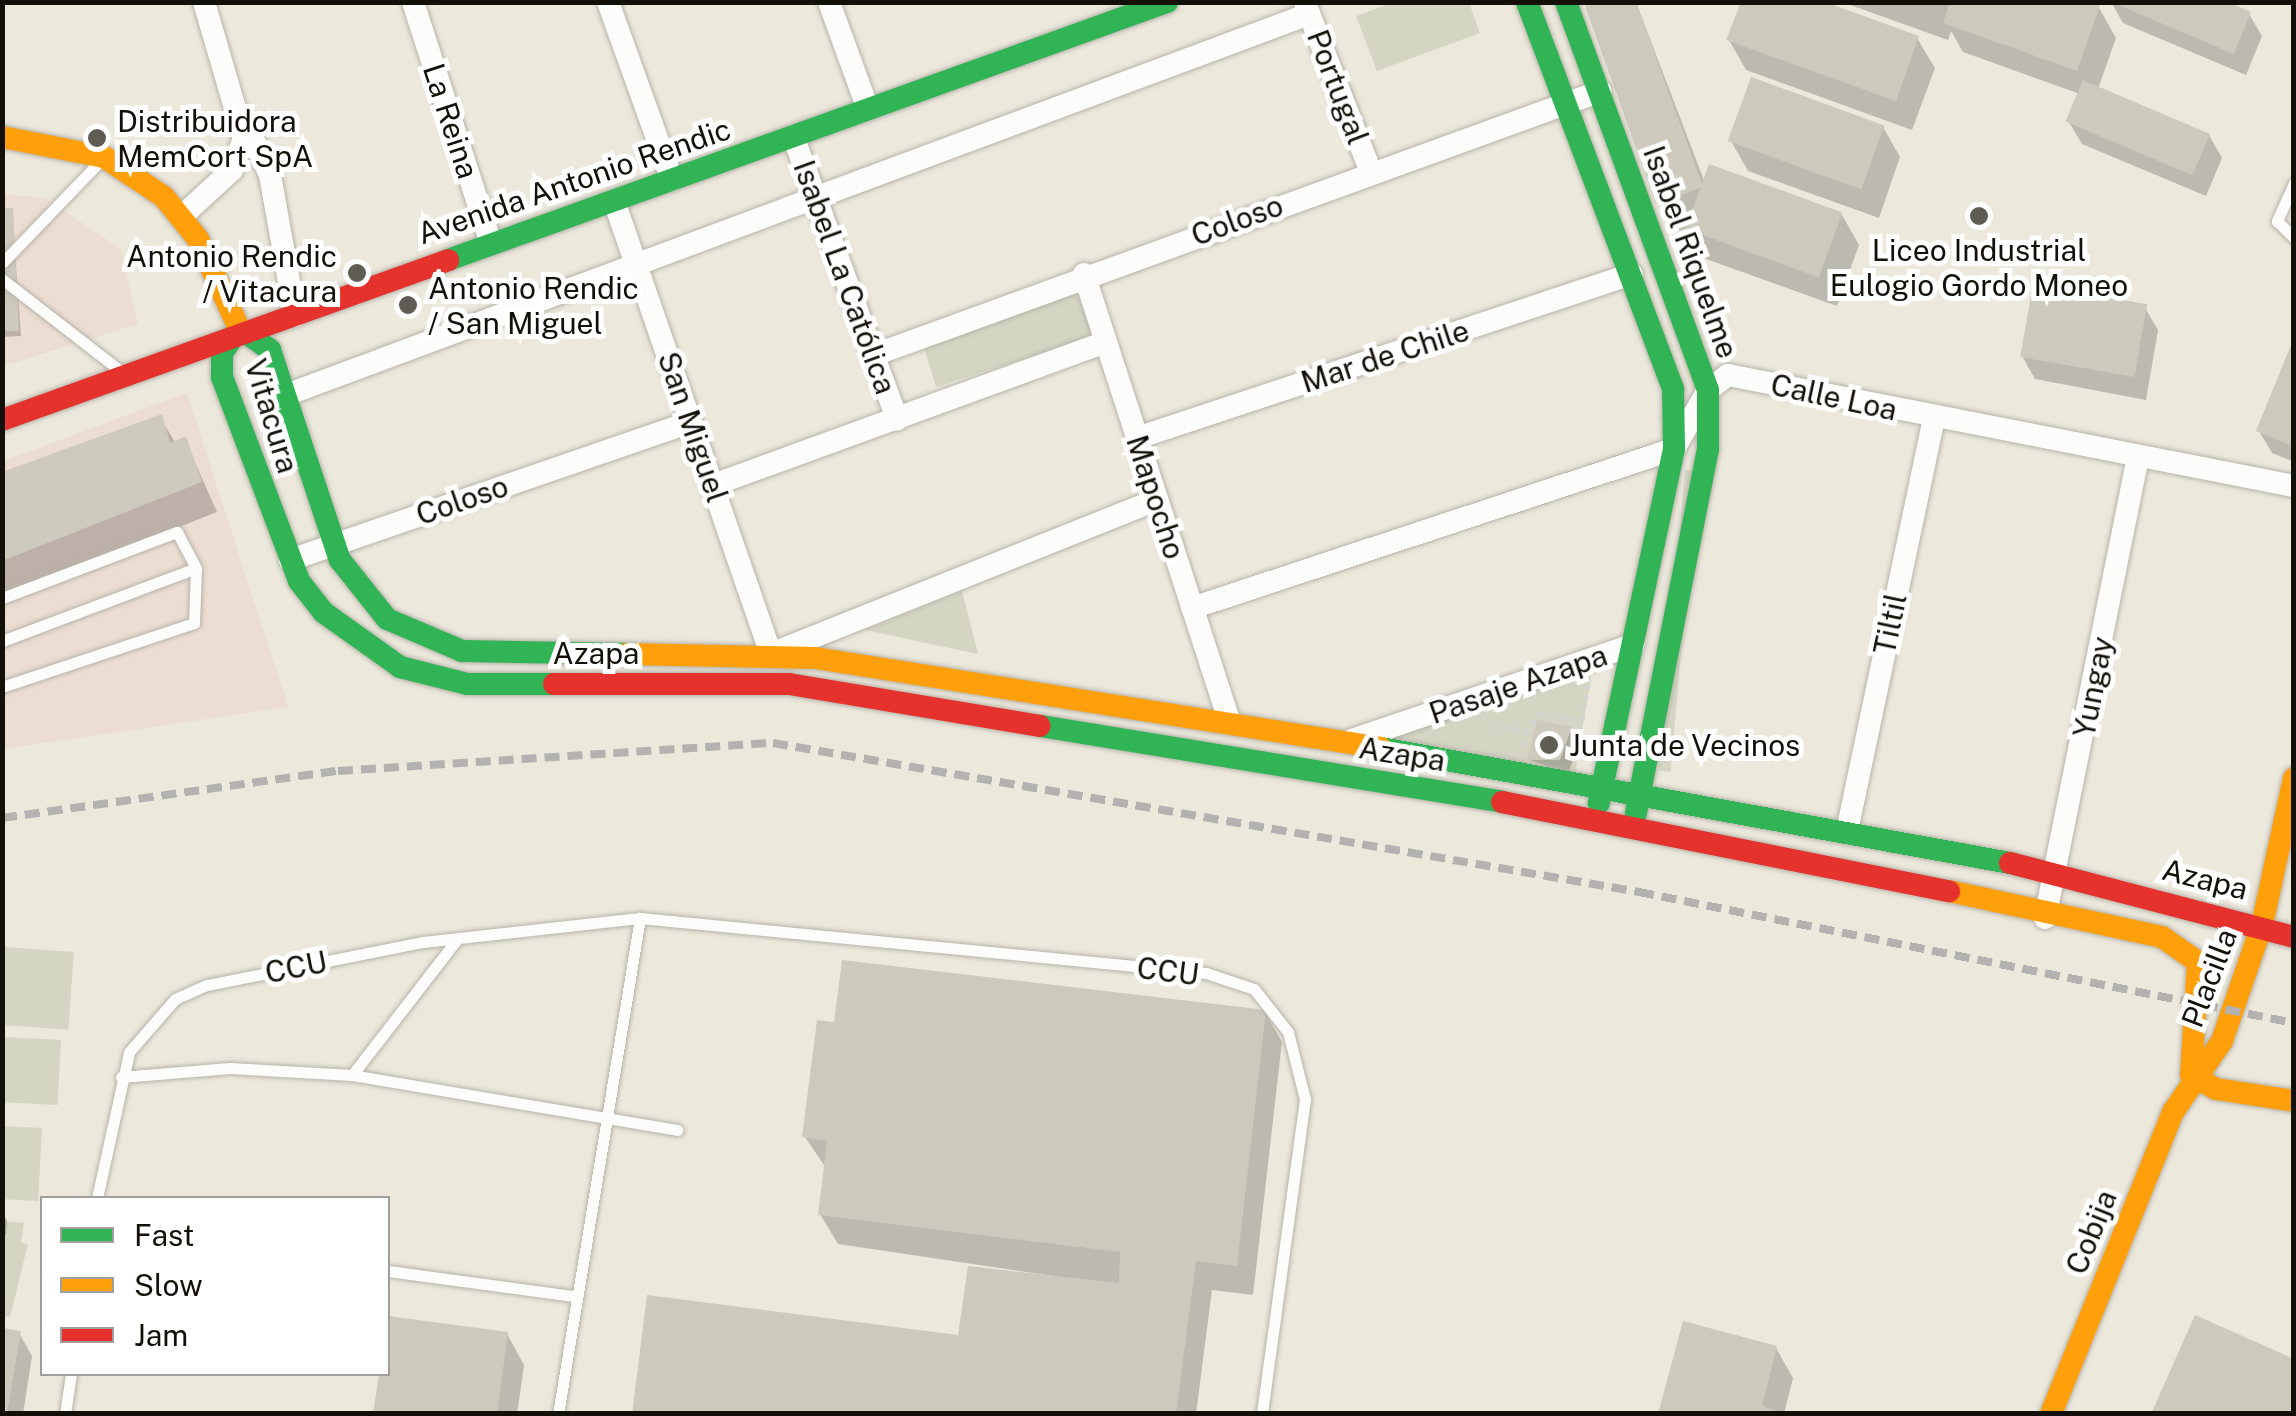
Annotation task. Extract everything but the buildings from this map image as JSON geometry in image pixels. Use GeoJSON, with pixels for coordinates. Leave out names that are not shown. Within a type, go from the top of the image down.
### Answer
{"type":"FeatureCollection","features":[{"type":"Feature","properties":{"kind":"street"},"geometry":{"type":"LineString","coordinates":[[204,2],[240,109],[270,175],[295,316]]}},
{"type":"Feature","properties":{"kind":"street","name":"La Reina"},"geometry":{"type":"LineString","coordinates":[[413,2],[490,240]]}},
{"type":"Feature","properties":{"kind":"street"},"geometry":{"type":"LineString","coordinates":[[608,2],[672,180]]}},
{"type":"Feature","properties":{"kind":"street"},"geometry":{"type":"LineString","coordinates":[[829,2],[868,109]]}},
{"type":"Feature","properties":{"kind":"street","name":"Avenida Antonio Rendic"},"geometry":{"type":"LineString","coordinates":[[2,420],[126,376],[239,328],[295,316],[490,240],[614,201],[1167,2]]}},
{"type":"Feature","properties":{"kind":"street","name":"Isabel Riquelme"},"geometry":{"type":"LineString","coordinates":[[1527,2],[1673,389],[1674,449],[1596,817]]}},
{"type":"Feature","properties":{"kind":"street","name":"Isabel Riquelme"},"geometry":{"type":"LineString","coordinates":[[1566,2],[1708,390],[1708,448],[1634,824]]}},
{"type":"Feature","properties":{"kind":"street"},"geometry":{"type":"LineString","coordinates":[[286,394],[1307,8]]}},
{"type":"Feature","properties":{"kind":"street","name":"Portugal"},"geometry":{"type":"LineString","coordinates":[[1307,8],[1370,172]]}},
{"type":"Feature","properties":{"kind":"street","name":"Coloso"},"geometry":{"type":"LineString","coordinates":[[874,355],[1084,274],[1566,107],[1601,91]]}},
{"type":"Feature","properties":{"kind":"street"},"geometry":{"type":"LineString","coordinates":[[182,216],[232,170],[244,140],[240,109]]}},
{"type":"Feature","properties":{"kind":"street","name":"Isabel La Católica"},"geometry":{"type":"LineString","coordinates":[[793,136],[896,418]]}},
{"type":"Feature","properties":{"kind":"street"},"geometry":{"type":"LineString","coordinates":[[2,138],[104,157],[182,216],[239,328]]}},
{"type":"Feature","properties":{"kind":"street"},"geometry":{"type":"LineString","coordinates":[[232,170],[270,175]]}},
{"type":"Feature","properties":{"kind":"street","name":"San Miguel"},"geometry":{"type":"LineString","coordinates":[[614,201],[771,654]]}},
{"type":"Feature","properties":{"kind":"street","name":"Mapocho"},"geometry":{"type":"LineString","coordinates":[[1084,274],[1229,720]]}},
{"type":"Feature","properties":{"kind":"street","name":"Mar de Chile"},"geometry":{"type":"LineString","coordinates":[[1137,438],[1632,274]]}},
{"type":"Feature","properties":{"kind":"street","name":"Vitacura"},"geometry":{"type":"LineString","coordinates":[[367,647],[323,612],[290,560],[222,376],[222,353],[239,328],[270,350],[332,543],[387,619]]}},
{"type":"Feature","properties":{"kind":"street"},"geometry":{"type":"LineString","coordinates":[[713,485],[1106,342]]}},
{"type":"Feature","properties":{"kind":"street","name":"Calle Loa"},"geometry":{"type":"LineString","coordinates":[[1708,390],[1728,375],[2294,486]]}},
{"type":"Feature","properties":{"kind":"street"},"geometry":{"type":"LineString","coordinates":[[1192,608],[1674,449],[1708,390]]}},
{"type":"Feature","properties":{"kind":"street","name":"Tiltil"},"geometry":{"type":"LineString","coordinates":[[1847,831],[1934,418]]}},
{"type":"Feature","properties":{"kind":"street","name":"Coloso"},"geometry":{"type":"LineString","coordinates":[[290,560],[691,422]]}},
{"type":"Feature","properties":{"kind":"street","name":"Yungay"},"geometry":{"type":"LineString","coordinates":[[2046,918],[2138,456]]}},
{"type":"Feature","properties":{"kind":"street"},"geometry":{"type":"LineString","coordinates":[[771,654],[1157,500]]}},
{"type":"Feature","properties":{"kind":"street","name":"Azapa"},"geometry":{"type":"LineString","coordinates":[[387,619],[462,650],[771,654],[1229,720],[1602,785],[2056,872],[2262,925],[2294,937]]}},
{"type":"Feature","properties":{"kind":"street","name":"Pasaje Azapa"},"geometry":{"type":"LineString","coordinates":[[1346,742],[1632,645]]}},
{"type":"Feature","properties":{"kind":"street","name":"Azapa"},"geometry":{"type":"LineString","coordinates":[[367,647],[400,667],[467,684],[788,684],[1596,817],[2046,918],[2162,937],[2193,952],[2192,1075]]}},
{"type":"Feature","properties":{"kind":"street","name":"Placilla"},"geometry":{"type":"LineString","coordinates":[[2192,1075],[2222,1041],[2262,925],[2294,778]]}},
{"type":"Feature","properties":{"kind":"street"},"geometry":{"type":"LineString","coordinates":[[2192,1075],[2216,1089],[2294,1101]]}},
{"type":"Feature","properties":{"kind":"street","name":"Cobija"},"geometry":{"type":"LineString","coordinates":[[2050,1414],[2192,1075]]}},
{"type":"Feature","properties":{"kind":"lane"},"geometry":{"type":"LineString","coordinates":[[2,263],[104,157]]}},
{"type":"Feature","properties":{"kind":"lane"},"geometry":{"type":"LineString","coordinates":[[2294,182],[2277,221],[2294,238]]}},
{"type":"Feature","properties":{"kind":"lane"},"geometry":{"type":"LineString","coordinates":[[2,280],[126,376]]}},
{"type":"Feature","properties":{"kind":"lane"},"geometry":{"type":"LineString","coordinates":[[2,598],[176,532],[196,568],[194,623],[2,687]]}},
{"type":"Feature","properties":{"kind":"lane"},"geometry":{"type":"LineString","coordinates":[[2,641],[196,568]]}},
{"type":"Feature","properties":{"kind":"lane"},"geometry":{"type":"LineString","coordinates":[[558,1414],[572,1296],[602,1111],[640,918]]}},
{"type":"Feature","properties":{"kind":"lane","name":"CCU"},"geometry":{"type":"LineString","coordinates":[[97,1196],[121,1077],[146,1026],[207,985],[458,938],[640,918],[1206,974],[1254,989],[1288,1032],[1305,1099],[1262,1414]]}},
{"type":"Feature","properties":{"kind":"lane"},"geometry":{"type":"LineString","coordinates":[[352,1076],[458,938]]}},
{"type":"Feature","properties":{"kind":"lane"},"geometry":{"type":"LineString","coordinates":[[121,1077],[230,1068],[352,1076],[602,1111],[676,1130]]}},
{"type":"Feature","properties":{"kind":"lane"},"geometry":{"type":"LineString","coordinates":[[390,1271],[572,1296]]}},
{"type":"Feature","properties":{"kind":"lane"},"geometry":{"type":"LineString","coordinates":[[65,1414],[71,1376]]}},
{"type":"Feature","properties":{"kind":"path"},"geometry":{"type":"LineString","coordinates":[[1488,715],[1493,738]]}},
{"type":"Feature","properties":{"kind":"shaded area"},"geometry":{"type":"Polygon","coordinates":[[[2,194],[45,198],[121,249],[138,324],[3,366],[2,194]]]}},
{"type":"Feature","properties":{"kind":"shaded area"},"geometry":{"type":"Polygon","coordinates":[[[187,393],[288,707],[3,749],[3,461],[187,393]]]}},
{"type":"Feature","properties":{"kind":"green space"},"geometry":{"type":"Polygon","coordinates":[[[1392,3],[1469,3],[1480,33],[1377,71],[1356,16],[1392,3]]]}},
{"type":"Feature","properties":{"kind":"green space"},"geometry":{"type":"Polygon","coordinates":[[[1074,288],[1094,336],[936,387],[923,344],[1074,288]]]}},
{"type":"Feature","properties":{"kind":"green space"},"geometry":{"type":"Polygon","coordinates":[[[1685,470],[1697,471],[1671,772],[1659,771],[1685,470]]]}},
{"type":"Feature","properties":{"kind":"green space"},"geometry":{"type":"Polygon","coordinates":[[[962,591],[978,654],[865,630],[962,591]]]}},
{"type":"Feature","properties":{"kind":"green space"},"geometry":{"type":"Polygon","coordinates":[[[1594,660],[1575,774],[1391,738],[1594,660]]]}},
{"type":"Feature","properties":{"kind":"green space"},"geometry":{"type":"Polygon","coordinates":[[[3,947],[74,952],[68,1030],[2,1025],[3,947]]]}},
{"type":"Feature","properties":{"kind":"green space"},"geometry":{"type":"Polygon","coordinates":[[[2,1037],[61,1040],[58,1105],[2,1102],[2,1037]]]}},
{"type":"Feature","properties":{"kind":"green space"},"geometry":{"type":"Polygon","coordinates":[[[3,1126],[42,1128],[38,1201],[2,1199],[3,1126]]]}},
{"type":"Feature","properties":{"kind":"green space"},"geometry":{"type":"Polygon","coordinates":[[[3,1221],[24,1223],[21,1243],[28,1244],[10,1317],[3,1316],[3,1221]]]}},
{"type":"Feature","properties":{"kind":"railway"},"geometry":{"type":"LineString","coordinates":[[2,818],[338,771],[773,743],[1639,892],[2294,1023]]}},
{"type":"Feature","properties":{"kind":"traffic: fast"},"geometry":{"type":"LineString","coordinates":[[448,260],[1167,2]]}},
{"type":"Feature","properties":{"kind":"traffic: fast"},"geometry":{"type":"LineString","coordinates":[[1527,2],[1673,389],[1674,449],[1599,803]]}},
{"type":"Feature","properties":{"kind":"traffic: fast"},"geometry":{"type":"LineString","coordinates":[[1566,2],[1708,390],[1708,449],[1636,814]]}},
{"type":"Feature","properties":{"kind":"traffic: fast"},"geometry":{"type":"LineString","coordinates":[[239,328],[222,353],[222,377],[299,581],[323,612],[400,667],[467,684],[554,684]]}},
{"type":"Feature","properties":{"kind":"traffic: fast"},"geometry":{"type":"LineString","coordinates":[[239,328],[270,350],[340,560],[387,619],[462,651],[627,654]]}},
{"type":"Feature","properties":{"kind":"traffic: fast"},"geometry":{"type":"LineString","coordinates":[[1040,726],[1502,802]]}},
{"type":"Feature","properties":{"kind":"traffic: fast"},"geometry":{"type":"LineString","coordinates":[[1381,748],[2010,863]]}},
{"type":"Feature","properties":{"kind":"traffic: slow"},"geometry":{"type":"LineString","coordinates":[[2,137],[104,157],[164,197],[198,239],[239,328]]}},
{"type":"Feature","properties":{"kind":"traffic: slow"},"geometry":{"type":"LineString","coordinates":[[627,654],[815,658],[1381,748]]}},
{"type":"Feature","properties":{"kind":"traffic: slow"},"geometry":{"type":"LineString","coordinates":[[2051,1414],[2173,1112],[2222,1041],[2262,925],[2294,778]]}},
{"type":"Feature","properties":{"kind":"traffic: slow"},"geometry":{"type":"LineString","coordinates":[[1949,891],[2162,937],[2198,962],[2191,1075]]}},
{"type":"Feature","properties":{"kind":"traffic: slow"},"geometry":{"type":"LineString","coordinates":[[2191,1075],[2216,1089],[2294,1101]]}},
{"type":"Feature","properties":{"kind":"traffic: jam"},"geometry":{"type":"LineString","coordinates":[[2,420],[448,260]]}},
{"type":"Feature","properties":{"kind":"traffic: jam"},"geometry":{"type":"LineString","coordinates":[[554,684],[789,684],[1040,726]]}},
{"type":"Feature","properties":{"kind":"traffic: jam"},"geometry":{"type":"LineString","coordinates":[[1502,802],[1949,891]]}},
{"type":"Feature","properties":{"kind":"traffic: jam"},"geometry":{"type":"LineString","coordinates":[[2010,863],[2294,937]]}},
{"type":"Feature","properties":{"kind":"place","name":"Distribuidora MemCort SpA"},"geometry":{"type":"Point","coordinates":[97,138]}},
{"type":"Feature","properties":{"kind":"place","name":"Liceo Industrial Eulogio Gordo Moneo"},"geometry":{"type":"Point","coordinates":[1979,216]}},
{"type":"Feature","properties":{"kind":"place","name":"Antonio Rendic / Vitacura"},"geometry":{"type":"Point","coordinates":[357,273]}},
{"type":"Feature","properties":{"kind":"place","name":"Antonio Rendic / San Miguel"},"geometry":{"type":"Point","coordinates":[408,305]}},
{"type":"Feature","properties":{"kind":"place","name":"Junta de Vecinos"},"geometry":{"type":"Point","coordinates":[1549,745]}}]}
